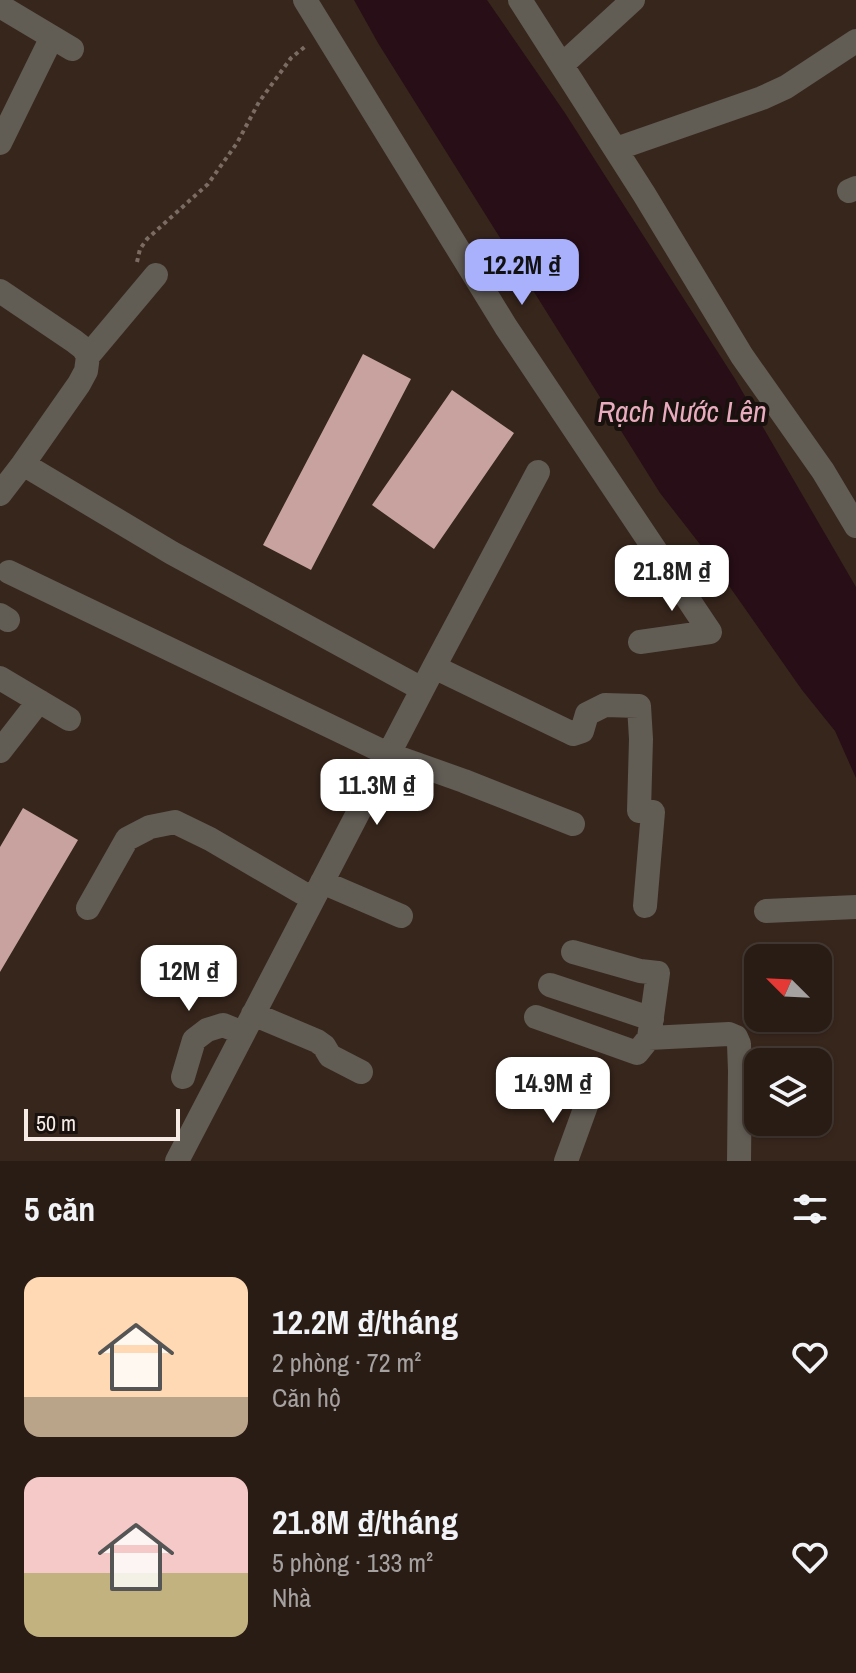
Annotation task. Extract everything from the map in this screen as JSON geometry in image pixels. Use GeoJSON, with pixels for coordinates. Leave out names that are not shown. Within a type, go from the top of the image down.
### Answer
{"type":"FeatureCollection","features":[{"type":"Feature","properties":{"kind":"street"},"geometry":{"type":"LineString","coordinates":[[305,0],[506,327],[710,632],[640,642]]}},
{"type":"Feature","properties":{"kind":"street"},"geometry":{"type":"LineString","coordinates":[[520,0],[616,149],[742,356],[823,471],[856,526]]}},
{"type":"Feature","properties":{"kind":"street"},"geometry":{"type":"LineString","coordinates":[[562,65],[633,0]]}},
{"type":"Feature","properties":{"kind":"street"},"geometry":{"type":"LineString","coordinates":[[0,6],[62,43],[0,143]]}},
{"type":"Feature","properties":{"kind":"street"},"geometry":{"type":"LineString","coordinates":[[616,149],[762,98],[786,87],[856,41]]}},
{"type":"Feature","properties":{"kind":"street"},"geometry":{"type":"LineString","coordinates":[[0,494],[79,384],[86,371],[88,356],[146,273]]}},
{"type":"Feature","properties":{"kind":"street"},"geometry":{"type":"LineString","coordinates":[[2,297],[74,341],[88,356]]}},
{"type":"Feature","properties":{"kind":"street"},"geometry":{"type":"LineString","coordinates":[[23,464],[172,553],[422,689]]}},
{"type":"Feature","properties":{"kind":"street"},"geometry":{"type":"LineString","coordinates":[[177,1161],[538,472]]}},
{"type":"Feature","properties":{"kind":"street"},"geometry":{"type":"LineString","coordinates":[[9,572],[388,754],[573,824]]}},
{"type":"Feature","properties":{"kind":"street"},"geometry":{"type":"LineString","coordinates":[[434,667],[573,734],[582,731],[587,714],[605,705],[639,706],[639,811],[653,812],[645,906]]}},
{"type":"Feature","properties":{"kind":"street"},"geometry":{"type":"LineString","coordinates":[[0,678],[69,719]]}},
{"type":"Feature","properties":{"kind":"street"},"geometry":{"type":"LineString","coordinates":[[0,751],[39,701]]}},
{"type":"Feature","properties":{"kind":"street"},"geometry":{"type":"LineString","coordinates":[[88,908],[127,839],[150,827],[175,822],[317,890],[401,916]]}},
{"type":"Feature","properties":{"kind":"street"},"geometry":{"type":"LineString","coordinates":[[766,911],[856,907]]}},
{"type":"Feature","properties":{"kind":"street"},"geometry":{"type":"LineString","coordinates":[[536,1017],[637,1053],[651,1029],[658,973],[573,952]]}},
{"type":"Feature","properties":{"kind":"street"},"geometry":{"type":"LineString","coordinates":[[550,985],[651,1029],[736,1037],[740,1071],[739,1161]]}},
{"type":"Feature","properties":{"kind":"street"},"geometry":{"type":"LineString","coordinates":[[183,1077],[194,1040],[207,1030],[223,1025],[248,1024],[317,1041],[330,1056],[361,1072]]}},
{"type":"Feature","properties":{"kind":"street"},"geometry":{"type":"LineString","coordinates":[[566,1161],[586,1106]]}},
{"type":"Feature","properties":{"kind":"path"},"geometry":{"type":"LineString","coordinates":[[146,273],[140,249],[147,239],[208,184],[237,143],[259,102],[291,58],[324,31]]}},
{"type":"Feature","properties":{"kind":"water","name":"Rạch Nước Lên"},"geometry":{"type":"Polygon","coordinates":[[[354,0],[487,0],[565,113],[735,379],[856,587],[856,778],[835,731],[660,493],[354,0]]]}},
{"type":"Feature","properties":{"kind":"building"},"geometry":{"type":"Polygon","coordinates":[[[363,354],[411,379],[311,570],[263,545],[363,354]]]}},
{"type":"Feature","properties":{"kind":"building"},"geometry":{"type":"Polygon","coordinates":[[[452,390],[514,433],[434,549],[372,505],[452,390]]]}},
{"type":"Feature","properties":{"kind":"building"},"geometry":{"type":"Polygon","coordinates":[[[23,808],[78,840],[0,972],[0,847],[23,808]]]}}]}
